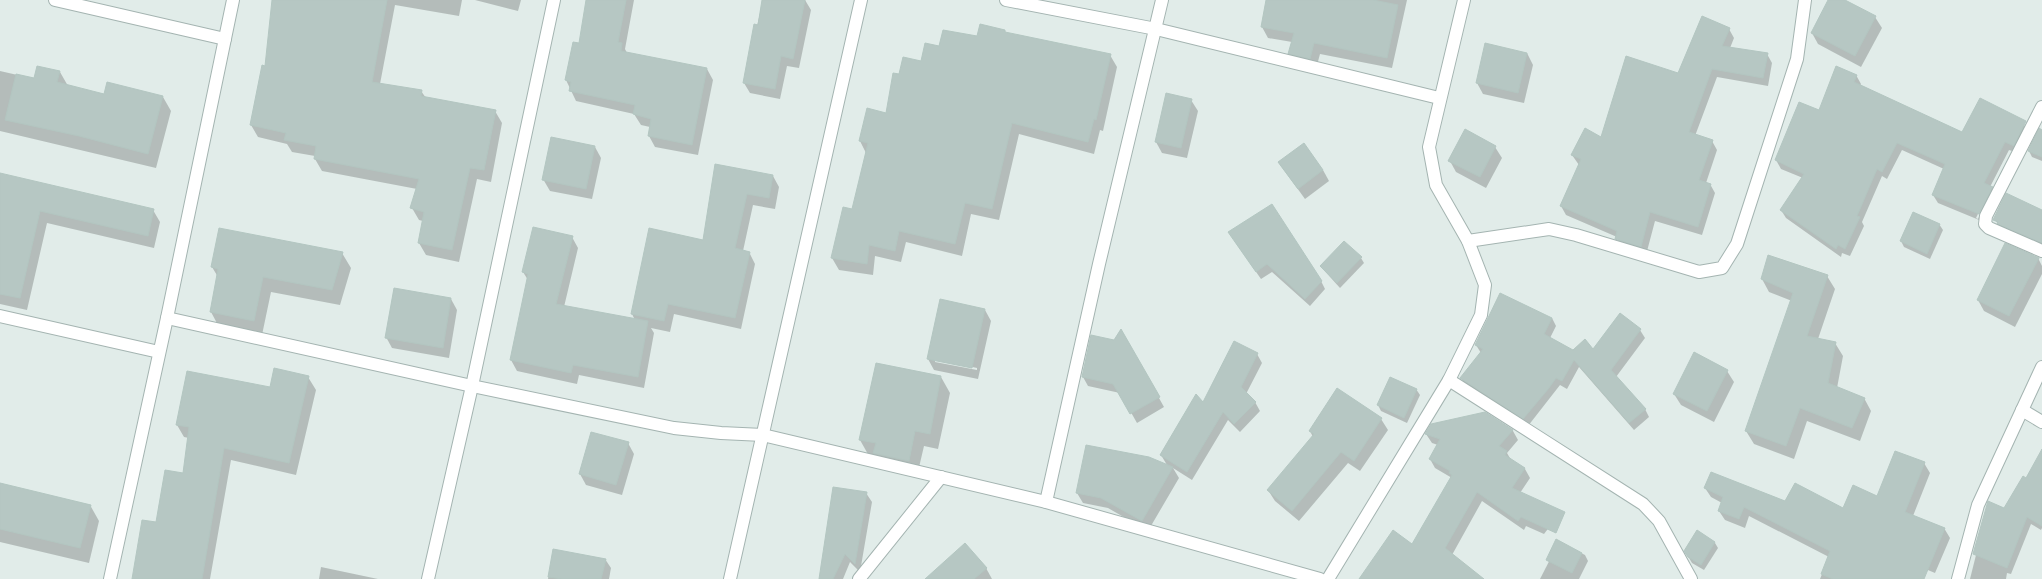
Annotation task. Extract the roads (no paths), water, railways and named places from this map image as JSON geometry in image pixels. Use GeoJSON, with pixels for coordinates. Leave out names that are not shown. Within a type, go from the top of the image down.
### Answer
{"type":"FeatureCollection","features":[{"type":"Feature","properties":{"kind":"street"},"geometry":{"type":"LineString","coordinates":[[55,0],[225,39]]}},
{"type":"Feature","properties":{"kind":"street"},"geometry":{"type":"LineString","coordinates":[[110,579],[158,352],[167,318],[233,0]]}},
{"type":"Feature","properties":{"kind":"street"},"geometry":{"type":"LineString","coordinates":[[428,579],[472,386],[554,0]]}},
{"type":"Feature","properties":{"kind":"street"},"geometry":{"type":"LineString","coordinates":[[730,579],[861,0]]}},
{"type":"Feature","properties":{"kind":"street"},"geometry":{"type":"LineString","coordinates":[[1006,0],[1156,28],[1439,98]]}},
{"type":"Feature","properties":{"kind":"street"},"geometry":{"type":"LineString","coordinates":[[1046,502],[1099,264],[1162,0]]}},
{"type":"Feature","properties":{"kind":"street"},"geometry":{"type":"LineString","coordinates":[[1328,579],[1449,380],[1481,315],[1485,285],[1468,241],[1436,185],[1429,147],[1439,98],[1464,0]]}},
{"type":"Feature","properties":{"kind":"street"},"geometry":{"type":"LineString","coordinates":[[1468,241],[1549,229],[1576,235],[1699,272],[1722,268],[1737,244],[1797,59],[1805,0]]}},
{"type":"Feature","properties":{"kind":"street"},"geometry":{"type":"LineString","coordinates":[[2042,107],[1986,216],[1985,224],[1989,228],[2042,251]]}},
{"type":"Feature","properties":{"kind":"street"},"geometry":{"type":"LineString","coordinates":[[0,316],[158,352]]}},
{"type":"Feature","properties":{"kind":"street"},"geometry":{"type":"LineString","coordinates":[[167,318],[472,386],[674,428],[721,433],[763,435],[1046,502],[1320,579]]}},
{"type":"Feature","properties":{"kind":"street"},"geometry":{"type":"LineString","coordinates":[[1958,579],[1978,505],[2042,368]]}},
{"type":"Feature","properties":{"kind":"street"},"geometry":{"type":"LineString","coordinates":[[1449,380],[1643,504],[1659,521],[1691,579]]}},
{"type":"Feature","properties":{"kind":"street"},"geometry":{"type":"LineString","coordinates":[[2022,410],[2042,422]]}},
{"type":"Feature","properties":{"kind":"street"},"geometry":{"type":"LineString","coordinates":[[859,579],[941,477]]}}]}
